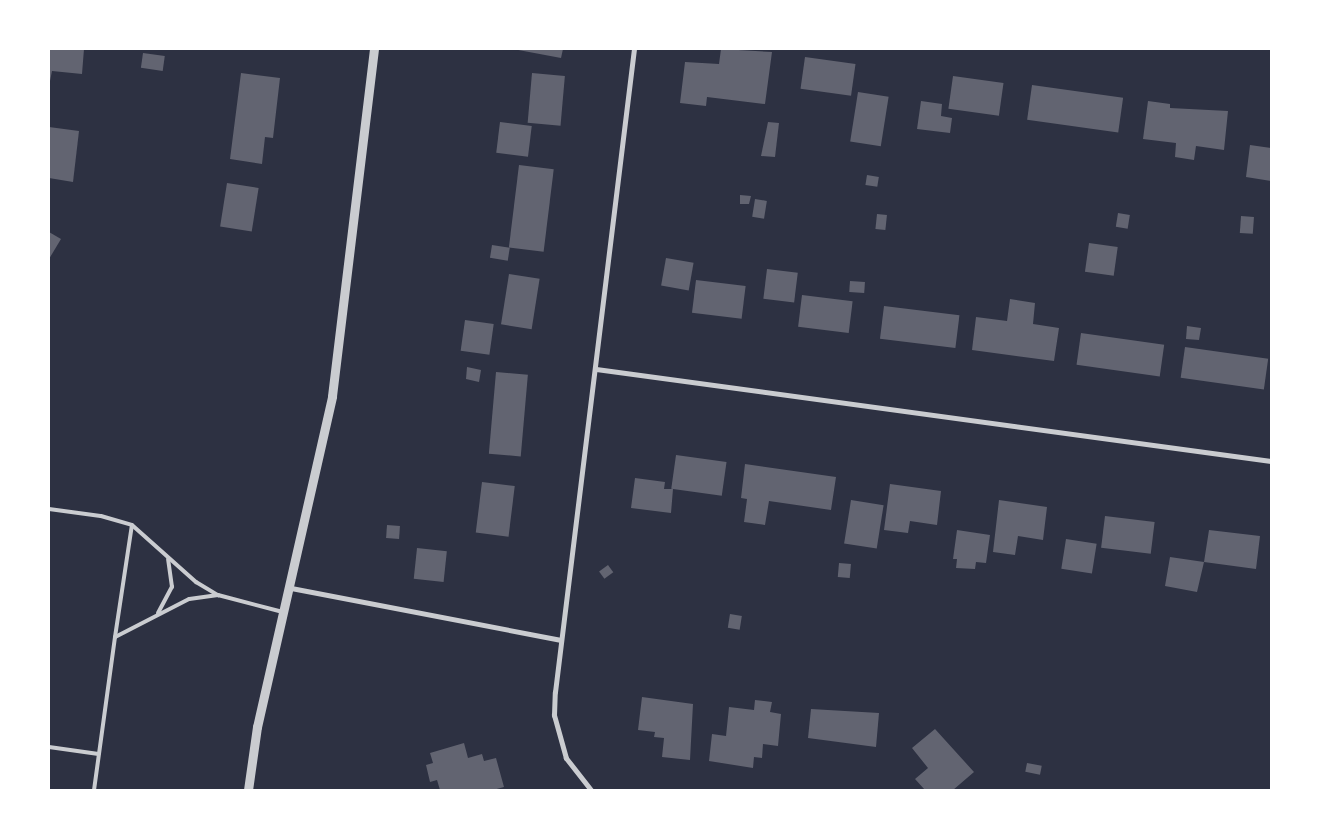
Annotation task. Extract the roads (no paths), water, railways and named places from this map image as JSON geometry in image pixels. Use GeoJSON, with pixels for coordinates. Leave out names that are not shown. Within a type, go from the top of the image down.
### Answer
{"type":"FeatureCollection","features":[{"type":"Feature","properties":{"kind":"street"},"geometry":{"type":"LineString","coordinates":[[248,790],[257,727],[291,588],[332,396],[374,49]]}},
{"type":"Feature","properties":{"kind":"street"},"geometry":{"type":"LineString","coordinates":[[591,790],[566,758],[554,714],[561,640],[596,369],[634,49]]}},
{"type":"Feature","properties":{"kind":"street"},"geometry":{"type":"LineString","coordinates":[[596,369],[1271,461]]}},
{"type":"Feature","properties":{"kind":"street"},"geometry":{"type":"LineString","coordinates":[[291,588],[561,640]]}},
{"type":"Feature","properties":{"kind":"lane"},"geometry":{"type":"LineString","coordinates":[[49,509],[100,516],[132,525],[196,582],[218,596],[285,612]]}},
{"type":"Feature","properties":{"kind":"lane"},"geometry":{"type":"LineString","coordinates":[[94,790],[132,525]]}},
{"type":"Feature","properties":{"kind":"lane"},"geometry":{"type":"LineString","coordinates":[[158,613],[172,587],[168,558]]}},
{"type":"Feature","properties":{"kind":"lane"},"geometry":{"type":"LineString","coordinates":[[115,637],[158,613],[189,599],[218,596]]}},
{"type":"Feature","properties":{"kind":"lane"},"geometry":{"type":"LineString","coordinates":[[49,746],[99,754]]}}]}
